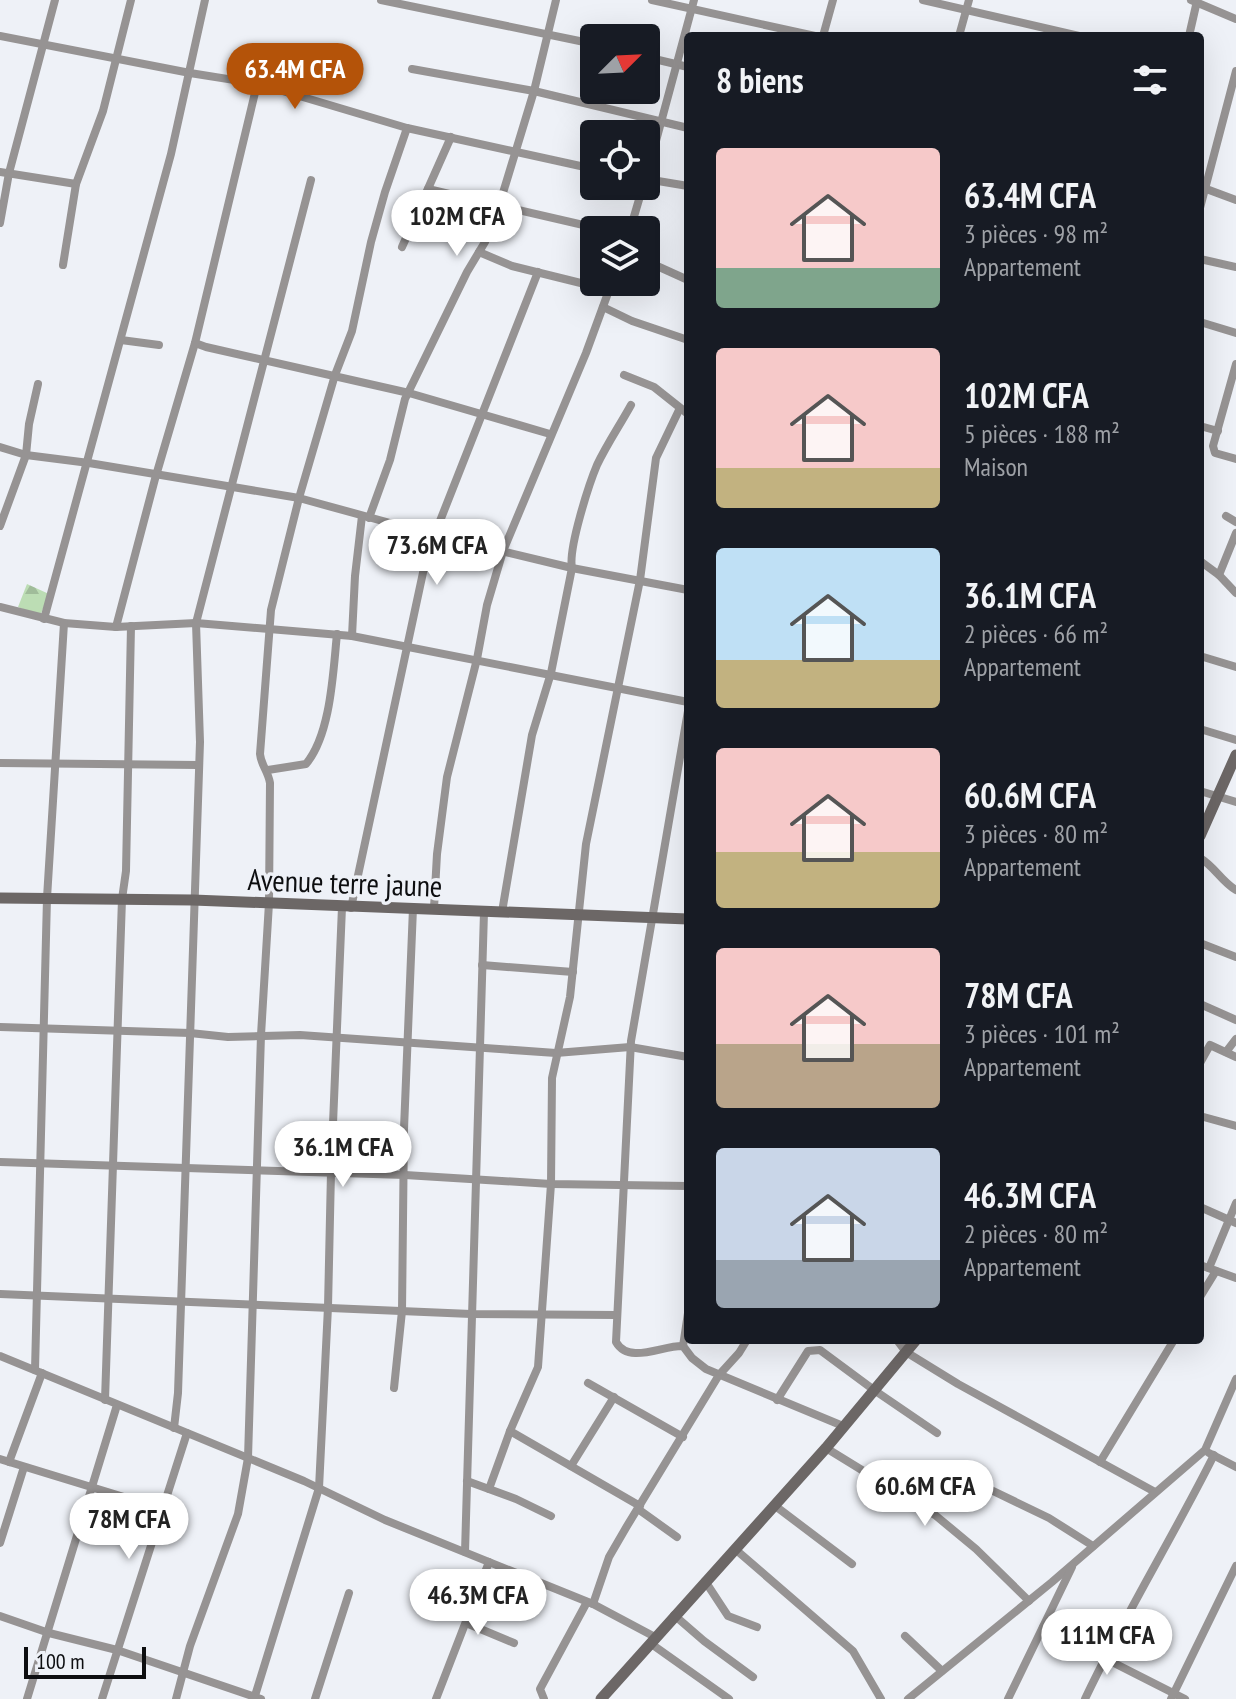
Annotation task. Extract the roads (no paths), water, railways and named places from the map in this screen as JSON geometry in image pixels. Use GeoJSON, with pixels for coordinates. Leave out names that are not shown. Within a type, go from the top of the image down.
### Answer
{"type":"FeatureCollection","features":[{"type":"Feature","properties":{"kind":"street"},"geometry":{"type":"LineString","coordinates":[[0,223],[5,172],[55,0]]}},
{"type":"Feature","properties":{"kind":"street"},"geometry":{"type":"LineString","coordinates":[[63,265],[76,184],[103,111],[131,0]]}},
{"type":"Feature","properties":{"kind":"street"},"geometry":{"type":"LineString","coordinates":[[44,619],[121,340],[190,73],[205,0]]}},
{"type":"Feature","properties":{"kind":"street"},"geometry":{"type":"LineString","coordinates":[[381,0],[580,42]]}},
{"type":"Feature","properties":{"kind":"street"},"geometry":{"type":"LineString","coordinates":[[352,636],[355,576],[365,517],[390,460],[402,408],[499,206],[534,91],[556,0]]}},
{"type":"Feature","properties":{"kind":"street"},"geometry":{"type":"LineString","coordinates":[[652,0],[693,5],[799,32]]}},
{"type":"Feature","properties":{"kind":"street"},"geometry":{"type":"LineString","coordinates":[[824,32],[833,0]]}},
{"type":"Feature","properties":{"kind":"street"},"geometry":{"type":"LineString","coordinates":[[923,0],[968,4],[1065,32]]}},
{"type":"Feature","properties":{"kind":"street"},"geometry":{"type":"LineString","coordinates":[[1190,32],[1194,1],[1210,3],[1236,19]]}},
{"type":"Feature","properties":{"kind":"street"},"geometry":{"type":"LineString","coordinates":[[960,32],[968,4]]}},
{"type":"Feature","properties":{"kind":"street"},"geometry":{"type":"LineString","coordinates":[[686,32],[693,5]]}},
{"type":"Feature","properties":{"kind":"street"},"geometry":{"type":"LineString","coordinates":[[0,36],[259,84],[407,128],[580,166]]}},
{"type":"Feature","properties":{"kind":"street"},"geometry":{"type":"LineString","coordinates":[[660,132],[684,39]]}},
{"type":"Feature","properties":{"kind":"street"},"geometry":{"type":"LineString","coordinates":[[116,627],[195,343],[265,51]]}},
{"type":"Feature","properties":{"kind":"street"},"geometry":{"type":"LineString","coordinates":[[660,61],[684,66]]}},
{"type":"Feature","properties":{"kind":"street"},"geometry":{"type":"LineString","coordinates":[[412,69],[534,91],[684,127]]}},
{"type":"Feature","properties":{"kind":"street"},"geometry":{"type":"LineString","coordinates":[[1204,181],[1236,71]]}},
{"type":"Feature","properties":{"kind":"street"},"geometry":{"type":"LineString","coordinates":[[176,1699],[190,1646],[238,1514],[248,1458],[261,1035],[269,903],[268,770],[261,763],[260,754],[271,610],[299,498],[335,375],[352,331],[385,192],[407,128]]}},
{"type":"Feature","properties":{"kind":"street"},"geometry":{"type":"LineString","coordinates":[[402,247],[451,137]]}},
{"type":"Feature","properties":{"kind":"street"},"geometry":{"type":"LineString","coordinates":[[5,172],[76,184]]}},
{"type":"Feature","properties":{"kind":"street"},"geometry":{"type":"LineString","coordinates":[[174,1428],[178,1393],[198,765],[196,623],[311,180]]}},
{"type":"Feature","properties":{"kind":"street"},"geometry":{"type":"LineString","coordinates":[[660,181],[684,185]]}},
{"type":"Feature","properties":{"kind":"street"},"geometry":{"type":"LineString","coordinates":[[428,189],[580,224]]}},
{"type":"Feature","properties":{"kind":"street"},"geometry":{"type":"LineString","coordinates":[[1204,189],[1236,200]]}},
{"type":"Feature","properties":{"kind":"street"},"geometry":{"type":"LineString","coordinates":[[479,252],[512,266],[580,280]]}},
{"type":"Feature","properties":{"kind":"street"},"geometry":{"type":"LineString","coordinates":[[1204,260],[1236,267]]}},
{"type":"Feature","properties":{"kind":"street"},"geometry":{"type":"LineString","coordinates":[[660,267],[684,278]]}},
{"type":"Feature","properties":{"kind":"street"},"geometry":{"type":"LineString","coordinates":[[0,1616],[49,1633],[117,1650],[257,1698],[319,1488],[331,1172],[346,907],[410,647],[427,554],[538,272]]}},
{"type":"Feature","properties":{"kind":"street"},"geometry":{"type":"LineString","coordinates":[[434,908],[447,777],[477,659],[487,605],[503,551],[607,296]]}},
{"type":"Feature","properties":{"kind":"street"},"geometry":{"type":"LineString","coordinates":[[603,307],[632,321],[684,339]]}},
{"type":"Feature","properties":{"kind":"street"},"geometry":{"type":"LineString","coordinates":[[1204,323],[1236,333]]}},
{"type":"Feature","properties":{"kind":"street"},"geometry":{"type":"LineString","coordinates":[[121,340],[159,345]]}},
{"type":"Feature","properties":{"kind":"street"},"geometry":{"type":"LineString","coordinates":[[195,343],[409,393],[550,434]]}},
{"type":"Feature","properties":{"kind":"street"},"geometry":{"type":"LineString","coordinates":[[1236,364],[1214,450],[1236,459]]}},
{"type":"Feature","properties":{"kind":"street"},"geometry":{"type":"LineString","coordinates":[[489,1489],[538,1367],[551,1184],[552,1078],[573,972],[586,844],[640,580],[656,458],[660,445],[684,411],[654,387],[624,375]]}},
{"type":"Feature","properties":{"kind":"street"},"geometry":{"type":"LineString","coordinates":[[0,526],[26,455],[30,415],[38,384]]}},
{"type":"Feature","properties":{"kind":"street"},"geometry":{"type":"LineString","coordinates":[[502,912],[532,735],[551,673],[575,539],[597,467],[631,405]]}},
{"type":"Feature","properties":{"kind":"street"},"geometry":{"type":"LineString","coordinates":[[1204,427],[1218,431]]}},
{"type":"Feature","properties":{"kind":"street"},"geometry":{"type":"LineString","coordinates":[[0,447],[26,455],[299,498],[572,568],[684,589]]}},
{"type":"Feature","properties":{"kind":"street"},"geometry":{"type":"LineString","coordinates":[[1226,516],[1236,522]]}},
{"type":"Feature","properties":{"kind":"street"},"geometry":{"type":"LineString","coordinates":[[1219,575],[1236,533]]}},
{"type":"Feature","properties":{"kind":"street"},"geometry":{"type":"LineString","coordinates":[[1204,564],[1236,593]]}},
{"type":"Feature","properties":{"kind":"street"},"geometry":{"type":"LineString","coordinates":[[0,607],[64,623],[116,627],[196,623],[352,636],[684,701]]}},
{"type":"Feature","properties":{"kind":"street"},"geometry":{"type":"LineString","coordinates":[[271,610],[293,631]]}},
{"type":"Feature","properties":{"kind":"street"},"geometry":{"type":"LineString","coordinates":[[64,623],[47,898],[39,1164],[39,1372],[4,1461],[163,1509]]}},
{"type":"Feature","properties":{"kind":"street"},"geometry":{"type":"LineString","coordinates":[[105,1400],[122,899],[126,871],[131,626]]}},
{"type":"Feature","properties":{"kind":"street"},"geometry":{"type":"LineString","coordinates":[[268,770],[306,764],[314,752],[328,702],[337,634]]}},
{"type":"Feature","properties":{"kind":"street"},"geometry":{"type":"LineString","coordinates":[[1204,657],[1236,667]]}},
{"type":"Feature","properties":{"kind":"street"},"geometry":{"type":"LineString","coordinates":[[1204,730],[1236,740]]}},
{"type":"Feature","properties":{"kind":"street"},"geometry":{"type":"LineString","coordinates":[[683,1346],[670,1345],[646,1353],[620,1349],[616,1342],[616,1315],[630,1047],[684,733]]}},
{"type":"Feature","properties":{"kind":"street"},"geometry":{"type":"LineString","coordinates":[[1204,827],[1236,755]]}},
{"type":"Feature","properties":{"kind":"street"},"geometry":{"type":"LineString","coordinates":[[0,763],[198,765]]}},
{"type":"Feature","properties":{"kind":"street"},"geometry":{"type":"LineString","coordinates":[[1204,792],[1236,802]]}},
{"type":"Feature","properties":{"kind":"street"},"geometry":{"type":"LineString","coordinates":[[1204,860],[1227,885],[1236,890]]}},
{"type":"Feature","properties":{"kind":"street","name":"Avenue terre jaune"},"geometry":{"type":"LineString","coordinates":[[0,898],[193,900],[684,919]]}},
{"type":"Feature","properties":{"kind":"street"},"geometry":{"type":"LineString","coordinates":[[394,1388],[402,1311],[413,908]]}},
{"type":"Feature","properties":{"kind":"street"},"geometry":{"type":"LineString","coordinates":[[465,1552],[484,912]]}},
{"type":"Feature","properties":{"kind":"street"},"geometry":{"type":"LineString","coordinates":[[1204,945],[1236,957]]}},
{"type":"Feature","properties":{"kind":"street"},"geometry":{"type":"LineString","coordinates":[[482,965],[573,972]]}},
{"type":"Feature","properties":{"kind":"street"},"geometry":{"type":"LineString","coordinates":[[1204,1006],[1236,1020]]}},
{"type":"Feature","properties":{"kind":"street"},"geometry":{"type":"LineString","coordinates":[[0,1027],[228,1037],[338,1038],[556,1053],[630,1047],[684,1056]]}},
{"type":"Feature","properties":{"kind":"street"},"geometry":{"type":"LineString","coordinates":[[1226,1052],[1236,1039]]}},
{"type":"Feature","properties":{"kind":"street"},"geometry":{"type":"LineString","coordinates":[[1204,1056],[1210,1045],[1236,1057]]}},
{"type":"Feature","properties":{"kind":"street"},"geometry":{"type":"LineString","coordinates":[[1204,1117],[1236,1126]]}},
{"type":"Feature","properties":{"kind":"street"},"geometry":{"type":"LineString","coordinates":[[0,1162],[331,1172],[551,1184],[684,1186]]}},
{"type":"Feature","properties":{"kind":"street"},"geometry":{"type":"LineString","coordinates":[[1236,1203],[1232,1221],[1208,1268],[1236,1278]]}},
{"type":"Feature","properties":{"kind":"street"},"geometry":{"type":"LineString","coordinates":[[1204,1209],[1232,1221]]}},
{"type":"Feature","properties":{"kind":"street"},"geometry":{"type":"LineString","coordinates":[[0,1294],[471,1314],[616,1315]]}},
{"type":"Feature","properties":{"kind":"street"},"geometry":{"type":"LineString","coordinates":[[684,1339],[683,1346],[692,1358],[719,1375],[843,1426]]}},
{"type":"Feature","properties":{"kind":"street"},"geometry":{"type":"LineString","coordinates":[[544,1699],[540,1689],[590,1603],[609,1557],[719,1375],[745,1344]]}},
{"type":"Feature","properties":{"kind":"street"},"geometry":{"type":"LineString","coordinates":[[900,1344],[906,1352],[958,1384],[1155,1492]]}},
{"type":"Feature","properties":{"kind":"street"},"geometry":{"type":"LineString","coordinates":[[604,1698],[674,1615],[826,1448],[913,1344]]}},
{"type":"Feature","properties":{"kind":"street"},"geometry":{"type":"LineString","coordinates":[[1100,1462],[1172,1344]]}},
{"type":"Feature","properties":{"kind":"street"},"geometry":{"type":"LineString","coordinates":[[777,1400],[808,1351],[820,1350],[937,1433]]}},
{"type":"Feature","properties":{"kind":"street"},"geometry":{"type":"LineString","coordinates":[[0,1356],[319,1488],[385,1520],[590,1603],[652,1640],[729,1699]]}},
{"type":"Feature","properties":{"kind":"street"},"geometry":{"type":"LineString","coordinates":[[1085,1699],[1104,1658],[1184,1515],[1236,1379]]}},
{"type":"Feature","properties":{"kind":"street"},"geometry":{"type":"LineString","coordinates":[[588,1383],[683,1437]]}},
{"type":"Feature","properties":{"kind":"street"},"geometry":{"type":"LineString","coordinates":[[571,1466],[614,1397]]}},
{"type":"Feature","properties":{"kind":"street"},"geometry":{"type":"LineString","coordinates":[[27,1699],[117,1405]]}},
{"type":"Feature","properties":{"kind":"street"},"geometry":{"type":"LineString","coordinates":[[510,1431],[639,1508],[677,1537]]}},
{"type":"Feature","properties":{"kind":"street"},"geometry":{"type":"LineString","coordinates":[[102,1699],[187,1433]]}},
{"type":"Feature","properties":{"kind":"street"},"geometry":{"type":"LineString","coordinates":[[826,1448],[935,1515],[976,1549],[1029,1601]]}},
{"type":"Feature","properties":{"kind":"street"},"geometry":{"type":"LineString","coordinates":[[1209,1453],[1236,1467]]}},
{"type":"Feature","properties":{"kind":"street"},"geometry":{"type":"LineString","coordinates":[[908,1699],[1074,1564],[1155,1492],[1209,1453]]}},
{"type":"Feature","properties":{"kind":"street"},"geometry":{"type":"LineString","coordinates":[[0,1543],[24,1467]]}},
{"type":"Feature","properties":{"kind":"street"},"geometry":{"type":"LineString","coordinates":[[964,1477],[1049,1518],[1093,1546]]}},
{"type":"Feature","properties":{"kind":"street"},"geometry":{"type":"LineString","coordinates":[[467,1481],[551,1516]]}},
{"type":"Feature","properties":{"kind":"street"},"geometry":{"type":"LineString","coordinates":[[774,1505],[852,1564]]}},
{"type":"Feature","properties":{"kind":"street"},"geometry":{"type":"LineString","coordinates":[[735,1549],[853,1651],[881,1699]]}},
{"type":"Feature","properties":{"kind":"street"},"geometry":{"type":"LineString","coordinates":[[436,1699],[489,1562]]}},
{"type":"Feature","properties":{"kind":"street"},"geometry":{"type":"LineString","coordinates":[[1008,1699],[1074,1564]]}},
{"type":"Feature","properties":{"kind":"street"},"geometry":{"type":"LineString","coordinates":[[1172,1696],[1236,1566]]}},
{"type":"Feature","properties":{"kind":"street"},"geometry":{"type":"LineString","coordinates":[[705,1581],[728,1616],[757,1627]]}},
{"type":"Feature","properties":{"kind":"street"},"geometry":{"type":"LineString","coordinates":[[315,1699],[349,1593]]}},
{"type":"Feature","properties":{"kind":"street"},"geometry":{"type":"LineString","coordinates":[[674,1615],[753,1677]]}},
{"type":"Feature","properties":{"kind":"street"},"geometry":{"type":"LineString","coordinates":[[466,1623],[514,1643]]}},
{"type":"Feature","properties":{"kind":"street"},"geometry":{"type":"LineString","coordinates":[[1043,1627],[1172,1696],[1185,1699]]}},
{"type":"Feature","properties":{"kind":"street"},"geometry":{"type":"LineString","coordinates":[[905,1636],[942,1671]]}}]}
